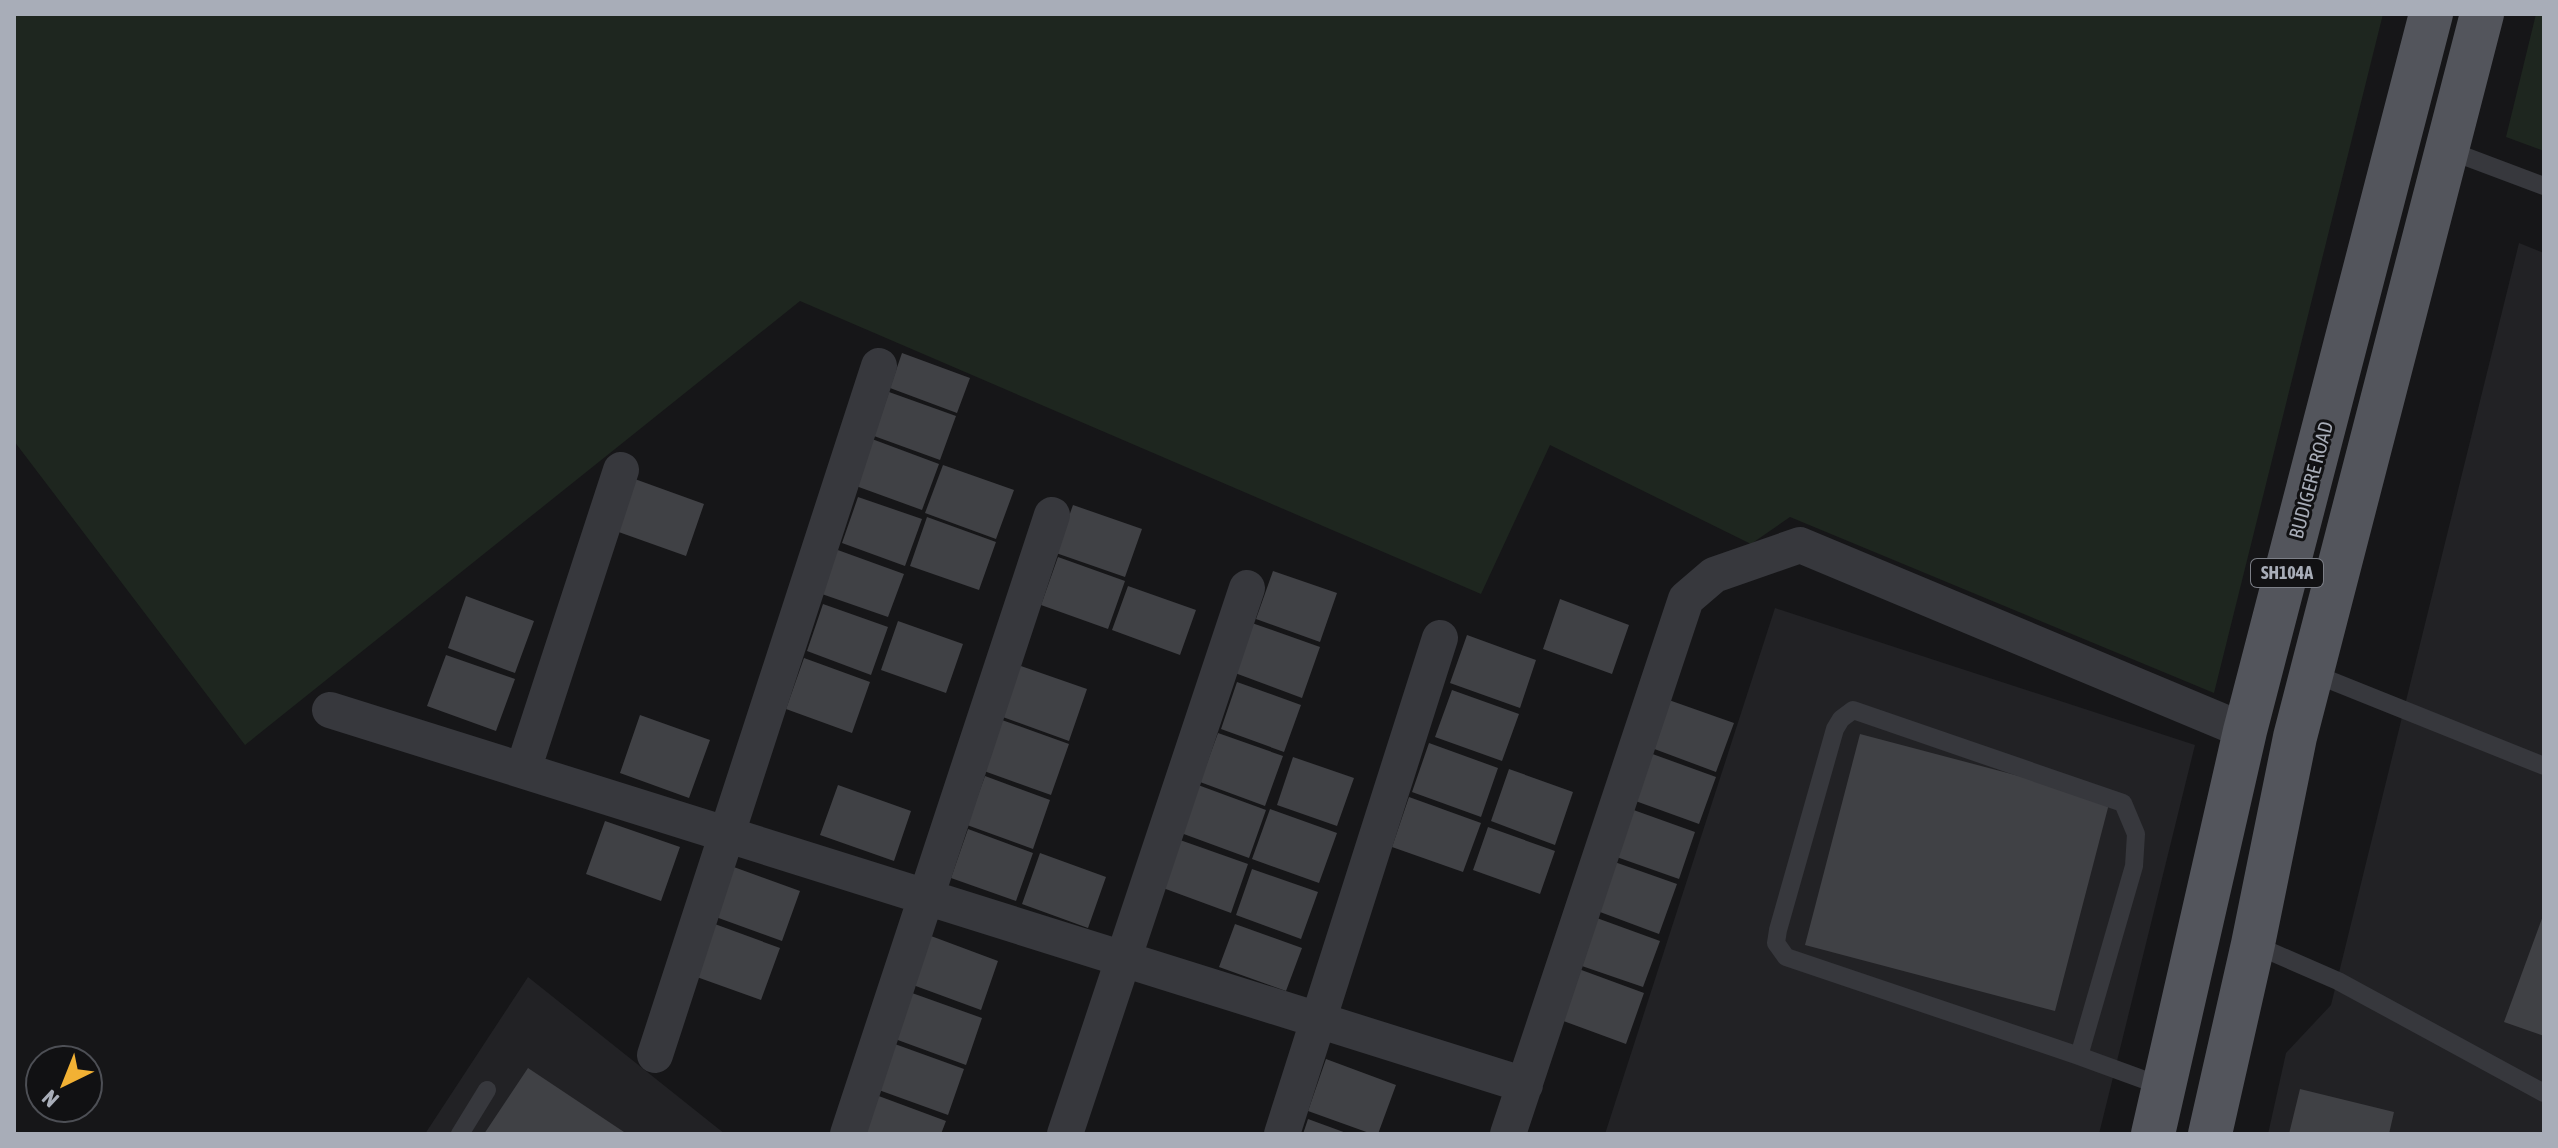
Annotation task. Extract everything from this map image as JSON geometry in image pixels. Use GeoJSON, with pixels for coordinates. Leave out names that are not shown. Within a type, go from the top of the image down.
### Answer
{"type":"FeatureCollection","features":[{"type":"Feature","properties":{"kind":"main road","name":"BUDIGERE ROAD"},"geometry":{"type":"LineString","coordinates":[[2153,1134],[2245,731],[2431,14]]}},
{"type":"Feature","properties":{"kind":"main road","name":"SH104A"},"geometry":{"type":"LineString","coordinates":[[2210,1134],[2295,737],[2482,14]]}},
{"type":"Feature","properties":{"kind":"street"},"geometry":{"type":"LineString","coordinates":[[655,1055],[879,366]]}},
{"type":"Feature","properties":{"kind":"street"},"geometry":{"type":"LineString","coordinates":[[523,770],[621,470]]}},
{"type":"Feature","properties":{"kind":"street"},"geometry":{"type":"LineString","coordinates":[[848,1134],[1052,515]]}},
{"type":"Feature","properties":{"kind":"street"},"geometry":{"type":"LineString","coordinates":[[1508,1134],[1686,599],[1714,575],[1800,545],[2245,731]]}},
{"type":"Feature","properties":{"kind":"street"},"geometry":{"type":"LineString","coordinates":[[1065,1134],[1247,588]]}},
{"type":"Feature","properties":{"kind":"street"},"geometry":{"type":"LineString","coordinates":[[1282,1134],[1440,638]]}},
{"type":"Feature","properties":{"kind":"street"},"geometry":{"type":"LineString","coordinates":[[330,710],[1525,1085]]}},
{"type":"Feature","properties":{"kind":"lane"},"geometry":{"type":"LineString","coordinates":[[2448,150],[2544,186]]}},
{"type":"Feature","properties":{"kind":"lane"},"geometry":{"type":"LineString","coordinates":[[2312,673],[2544,766]]}},
{"type":"Feature","properties":{"kind":"lane"},"geometry":{"type":"LineString","coordinates":[[2079,1056],[2134,866],[2136,834],[2123,803],[1853,710],[1841,719],[1835,729],[1778,930],[1776,943],[1786,957],[2164,1087]]}},
{"type":"Feature","properties":{"kind":"lane"},"geometry":{"type":"LineString","coordinates":[[2253,944],[2338,981],[2544,1093]]}},
{"type":"Feature","properties":{"kind":"lane"},"geometry":{"type":"LineString","coordinates":[[460,1134],[487,1090]]}},
{"type":"Feature","properties":{"kind":"shaded area"},"geometry":{"type":"Polygon","coordinates":[[[14,14],[2383,14],[2214,693],[1790,517],[1751,544],[1550,445],[1481,594],[800,301],[245,745],[14,441],[14,14]]]}},
{"type":"Feature","properties":{"kind":"shaded area"},"geometry":{"type":"Polygon","coordinates":[[[2536,14],[2544,14],[2544,151],[2506,137],[2536,14]]]}},
{"type":"Feature","properties":{"kind":"shaded area"},"geometry":{"type":"Polygon","coordinates":[[[2519,243],[2544,253],[2544,1134],[2268,1134],[2286,1053],[2331,1005],[2519,243]]]}},
{"type":"Feature","properties":{"kind":"shaded area"},"geometry":{"type":"Polygon","coordinates":[[[1775,608],[2195,745],[2099,1134],[1605,1134],[1775,608]]]}},
{"type":"Feature","properties":{"kind":"shaded area"},"geometry":{"type":"Polygon","coordinates":[[[528,977],[725,1134],[425,1134],[528,977]]]}},
{"type":"Feature","properties":{"kind":"building"},"geometry":{"type":"Polygon","coordinates":[[[902,353],[970,378],[957,413],[890,388],[902,353]]]}},
{"type":"Feature","properties":{"kind":"building"},"geometry":{"type":"Polygon","coordinates":[[[889,392],[956,416],[940,460],[874,436],[889,392]]]}},
{"type":"Feature","properties":{"kind":"building"},"geometry":{"type":"Polygon","coordinates":[[[872,439],[939,464],[922,510],[856,486],[872,439]]]}},
{"type":"Feature","properties":{"kind":"building"},"geometry":{"type":"Polygon","coordinates":[[[943,465],[1014,490],[996,539],[925,513],[943,465]]]}},
{"type":"Feature","properties":{"kind":"building"},"geometry":{"type":"Polygon","coordinates":[[[632,478],[704,504],[686,556],[613,530],[632,478]]]}},
{"type":"Feature","properties":{"kind":"building"},"geometry":{"type":"Polygon","coordinates":[[[858,497],[922,519],[905,566],[842,543],[858,497]]]}},
{"type":"Feature","properties":{"kind":"building"},"geometry":{"type":"Polygon","coordinates":[[[1073,505],[1142,529],[1125,577],[1056,553],[1073,505]]]}},
{"type":"Feature","properties":{"kind":"building"},"geometry":{"type":"Polygon","coordinates":[[[927,517],[996,542],[979,590],[910,566],[927,517]]]}},
{"type":"Feature","properties":{"kind":"building"},"geometry":{"type":"Polygon","coordinates":[[[835,549],[904,574],[888,617],[819,593],[835,549]]]}},
{"type":"Feature","properties":{"kind":"building"},"geometry":{"type":"Polygon","coordinates":[[[1058,557],[1125,581],[1108,629],[1041,605],[1058,557]]]}},
{"type":"Feature","properties":{"kind":"building"},"geometry":{"type":"Polygon","coordinates":[[[1273,571],[1337,593],[1320,642],[1256,619],[1273,571]]]}},
{"type":"Feature","properties":{"kind":"building"},"geometry":{"type":"Polygon","coordinates":[[[1128,586],[1196,610],[1180,655],[1112,630],[1128,586]]]}},
{"type":"Feature","properties":{"kind":"building"},"geometry":{"type":"Polygon","coordinates":[[[466,596],[534,621],[515,673],[448,648],[466,596]]]}},
{"type":"Feature","properties":{"kind":"building"},"geometry":{"type":"Polygon","coordinates":[[[1560,599],[1629,625],[1612,674],[1543,649],[1560,599]]]}},
{"type":"Feature","properties":{"kind":"building"},"geometry":{"type":"Polygon","coordinates":[[[823,604],[888,627],[871,675],[807,651],[823,604]]]}},
{"type":"Feature","properties":{"kind":"building"},"geometry":{"type":"Polygon","coordinates":[[[898,621],[963,644],[946,693],[881,670],[898,621]]]}},
{"type":"Feature","properties":{"kind":"building"},"geometry":{"type":"Polygon","coordinates":[[[1252,623],[1320,647],[1302,698],[1235,673],[1252,623]]]}},
{"type":"Feature","properties":{"kind":"building"},"geometry":{"type":"Polygon","coordinates":[[[1467,635],[1536,660],[1520,708],[1450,683],[1467,635]]]}},
{"type":"Feature","properties":{"kind":"building"},"geometry":{"type":"Polygon","coordinates":[[[446,655],[515,679],[496,731],[427,706],[446,655]]]}},
{"type":"Feature","properties":{"kind":"building"},"geometry":{"type":"Polygon","coordinates":[[[804,658],[870,682],[852,733],[786,709],[804,658]]]}},
{"type":"Feature","properties":{"kind":"building"},"geometry":{"type":"Polygon","coordinates":[[[1018,665],[1087,689],[1069,741],[1000,716],[1018,665]]]}},
{"type":"Feature","properties":{"kind":"building"},"geometry":{"type":"Polygon","coordinates":[[[1237,682],[1301,705],[1284,752],[1221,729],[1237,682]]]}},
{"type":"Feature","properties":{"kind":"building"},"geometry":{"type":"Polygon","coordinates":[[[1452,690],[1519,714],[1502,761],[1435,737],[1452,690]]]}},
{"type":"Feature","properties":{"kind":"building"},"geometry":{"type":"Polygon","coordinates":[[[1666,699],[1734,723],[1716,772],[1649,747],[1666,699]]]}},
{"type":"Feature","properties":{"kind":"building"},"geometry":{"type":"Polygon","coordinates":[[[640,715],[710,740],[689,798],[620,773],[640,715]]]}},
{"type":"Feature","properties":{"kind":"building"},"geometry":{"type":"Polygon","coordinates":[[[1002,720],[1069,744],[1051,795],[984,771],[1002,720]]]}},
{"type":"Feature","properties":{"kind":"building"},"geometry":{"type":"Polygon","coordinates":[[[1218,733],[1283,756],[1265,806],[1200,782],[1218,733]]]}},
{"type":"Feature","properties":{"kind":"building"},"geometry":{"type":"Polygon","coordinates":[[[1860,734],[2110,800],[2055,1011],[1805,945],[1860,734]]]}},
{"type":"Feature","properties":{"kind":"building"},"geometry":{"type":"Polygon","coordinates":[[[1429,743],[1498,768],[1481,817],[1412,792],[1429,743]]]}},
{"type":"Feature","properties":{"kind":"building"},"geometry":{"type":"Polygon","coordinates":[[[1647,752],[1716,777],[1699,824],[1630,799],[1647,752]]]}},
{"type":"Feature","properties":{"kind":"building"},"geometry":{"type":"Polygon","coordinates":[[[1293,757],[1354,778],[1337,826],[1277,805],[1293,757]]]}},
{"type":"Feature","properties":{"kind":"building"},"geometry":{"type":"Polygon","coordinates":[[[1509,769],[1573,792],[1555,845],[1491,821],[1509,769]]]}},
{"type":"Feature","properties":{"kind":"building"},"geometry":{"type":"Polygon","coordinates":[[[985,776],[1050,800],[1033,849],[967,825],[985,776]]]}},
{"type":"Feature","properties":{"kind":"building"},"geometry":{"type":"Polygon","coordinates":[[[838,785],[911,811],[894,861],[820,835],[838,785]]]}},
{"type":"Feature","properties":{"kind":"building"},"geometry":{"type":"Polygon","coordinates":[[[1198,785],[1266,810],[1249,858],[1181,833],[1198,785]]]}},
{"type":"Feature","properties":{"kind":"building"},"geometry":{"type":"Polygon","coordinates":[[[1409,797],[1481,823],[1463,872],[1392,847],[1409,797]]]}},
{"type":"Feature","properties":{"kind":"building"},"geometry":{"type":"Polygon","coordinates":[[[1628,808],[1695,832],[1679,879],[1611,855],[1628,808]]]}},
{"type":"Feature","properties":{"kind":"building"},"geometry":{"type":"Polygon","coordinates":[[[1270,809],[1337,833],[1319,883],[1252,859],[1270,809]]]}},
{"type":"Feature","properties":{"kind":"building"},"geometry":{"type":"Polygon","coordinates":[[[605,821],[680,847],[661,901],[586,874],[605,821]]]}},
{"type":"Feature","properties":{"kind":"building"},"geometry":{"type":"Polygon","coordinates":[[[1488,827],[1555,851],[1540,894],[1473,870],[1488,827]]]}},
{"type":"Feature","properties":{"kind":"building"},"geometry":{"type":"Polygon","coordinates":[[[968,829],[1033,853],[1016,901],[951,878],[968,829]]]}},
{"type":"Feature","properties":{"kind":"building"},"geometry":{"type":"Polygon","coordinates":[[[1180,840],[1248,864],[1231,913],[1163,888],[1180,840]]]}},
{"type":"Feature","properties":{"kind":"building"},"geometry":{"type":"Polygon","coordinates":[[[1040,853],[1106,877],[1088,928],[1022,904],[1040,853]]]}},
{"type":"Feature","properties":{"kind":"building"},"geometry":{"type":"Polygon","coordinates":[[[1609,860],[1677,884],[1659,934],[1592,909],[1609,860]]]}},
{"type":"Feature","properties":{"kind":"building"},"geometry":{"type":"Polygon","coordinates":[[[731,866],[800,891],[782,941],[713,916],[731,866]]]}},
{"type":"Feature","properties":{"kind":"building"},"geometry":{"type":"Polygon","coordinates":[[[1252,869],[1318,892],[1301,939],[1236,915],[1252,869]]]}},
{"type":"Feature","properties":{"kind":"building"},"geometry":{"type":"Polygon","coordinates":[[[2544,913],[2544,1036],[2504,1022],[2544,913]]]}},
{"type":"Feature","properties":{"kind":"building"},"geometry":{"type":"Polygon","coordinates":[[[1594,917],[1660,941],[1643,987],[1576,964],[1594,917]]]}},
{"type":"Feature","properties":{"kind":"building"},"geometry":{"type":"Polygon","coordinates":[[[712,923],[780,948],[761,1000],[694,976],[712,923]]]}},
{"type":"Feature","properties":{"kind":"building"},"geometry":{"type":"Polygon","coordinates":[[[1235,924],[1302,948],[1286,991],[1219,967],[1235,924]]]}},
{"type":"Feature","properties":{"kind":"building"},"geometry":{"type":"Polygon","coordinates":[[[931,936],[998,961],[981,1010],[913,985],[931,936]]]}},
{"type":"Feature","properties":{"kind":"building"},"geometry":{"type":"Polygon","coordinates":[[[1576,968],[1644,993],[1626,1044],[1558,1019],[1576,968]]]}},
{"type":"Feature","properties":{"kind":"building"},"geometry":{"type":"Polygon","coordinates":[[[912,993],[982,1018],[966,1065],[895,1039],[912,993]]]}},
{"type":"Feature","properties":{"kind":"building"},"geometry":{"type":"Polygon","coordinates":[[[892,1043],[964,1069],[948,1115],[876,1089],[892,1043]]]}},
{"type":"Feature","properties":{"kind":"building"},"geometry":{"type":"Polygon","coordinates":[[[1326,1059],[1396,1085],[1378,1134],[1308,1111],[1326,1059]]]}},
{"type":"Feature","properties":{"kind":"building"},"geometry":{"type":"Polygon","coordinates":[[[528,1068],[627,1134],[484,1134],[528,1068]]]}},
{"type":"Feature","properties":{"kind":"building"},"geometry":{"type":"Polygon","coordinates":[[[2300,1089],[2394,1112],[2389,1134],[2289,1134],[2300,1089]]]}},
{"type":"Feature","properties":{"kind":"building"},"geometry":{"type":"Polygon","coordinates":[[[876,1095],[946,1121],[941,1134],[863,1134],[876,1095]]]}},
{"type":"Feature","properties":{"kind":"building"},"geometry":{"type":"Polygon","coordinates":[[[1308,1119],[1349,1134],[1303,1134],[1308,1119]]]}}]}
